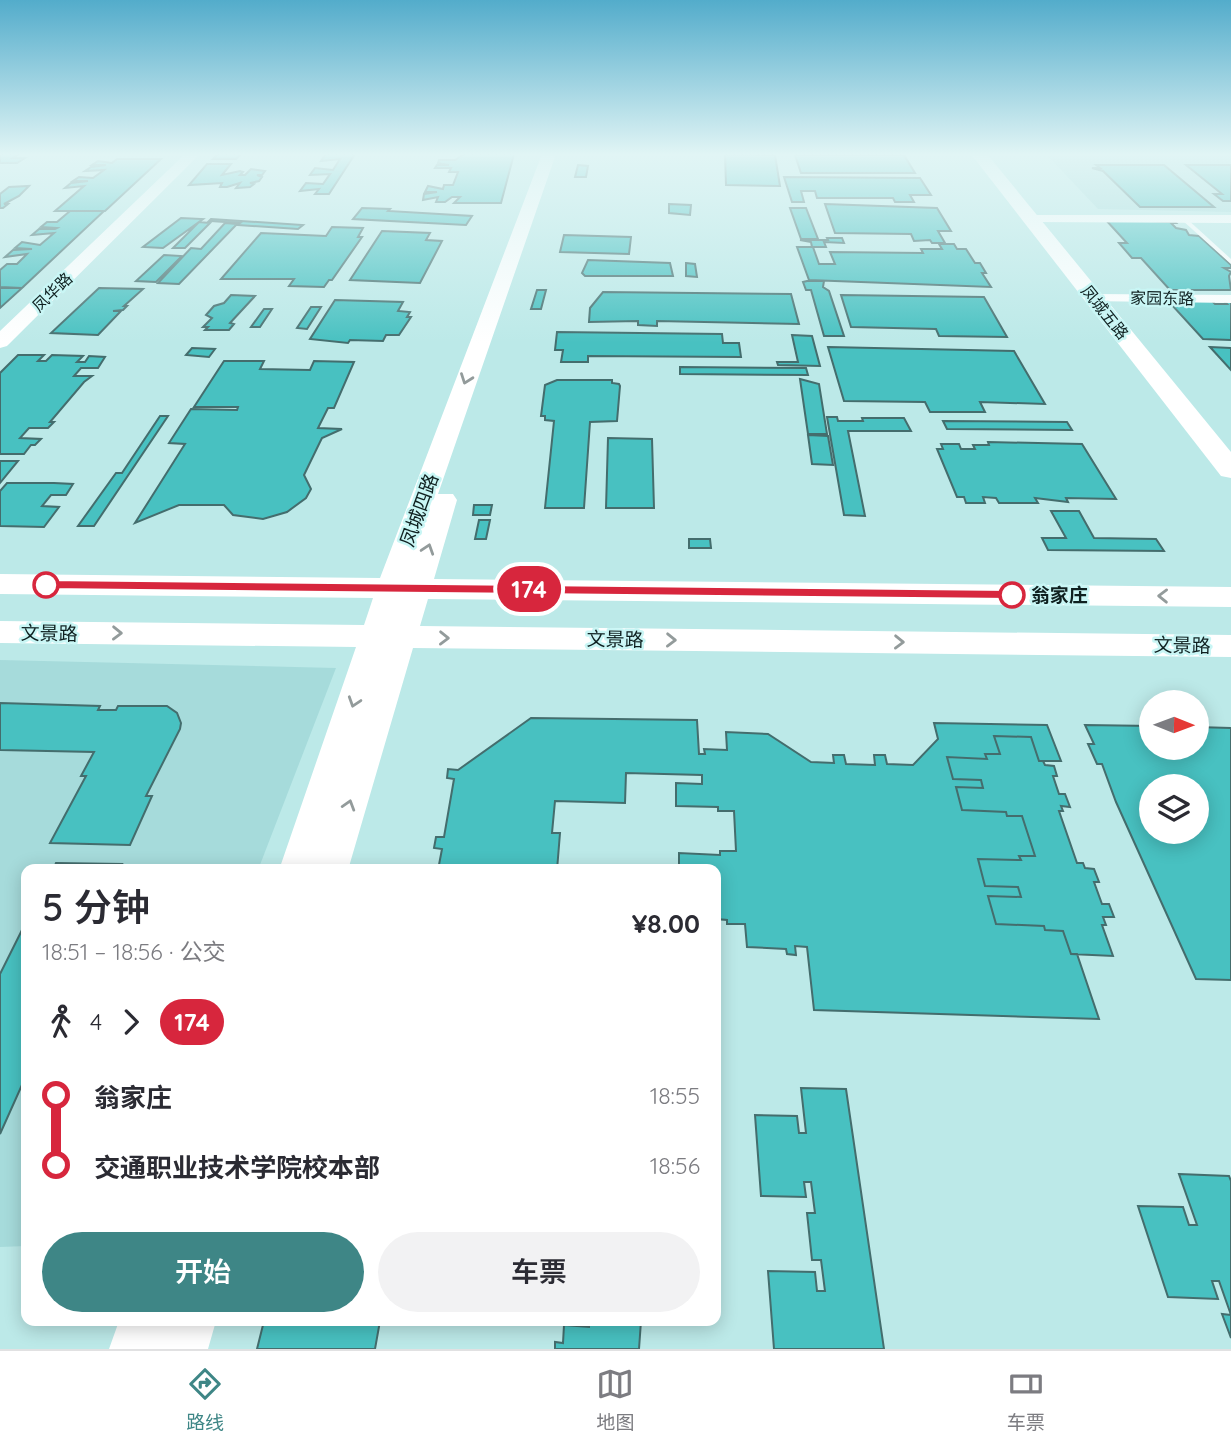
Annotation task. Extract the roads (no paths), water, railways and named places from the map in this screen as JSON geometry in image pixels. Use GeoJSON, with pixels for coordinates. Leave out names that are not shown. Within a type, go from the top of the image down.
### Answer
{"type":"FeatureCollection","features":[{"type":"Feature","properties":{"kind":"main road","name":"凤城五路"},"geometry":{"type":"LineString","coordinates":[[1038,219],[1231,470]]}},
{"type":"Feature","properties":{"kind":"main road","name":"凤城五路"},"geometry":{"type":"LineString","coordinates":[[1101,298],[1231,447]]}},
{"type":"Feature","properties":{"kind":"street","name":"凤华路"},"geometry":{"type":"LineString","coordinates":[[0,342],[128,217]]}},
{"type":"Feature","properties":{"kind":"street","name":"凤城四路"},"geometry":{"type":"LineString","coordinates":[[331,864],[403,587],[528,217]]}},
{"type":"Feature","properties":{"kind":"street","name":"凤城四路"},"geometry":{"type":"LineString","coordinates":[[403,587],[538,217]]}},
{"type":"Feature","properties":{"kind":"street"},"geometry":{"type":"LineString","coordinates":[[1038,219],[1231,219]]}},
{"type":"Feature","properties":{"kind":"street","name":"家园东路"},"geometry":{"type":"LineString","coordinates":[[1101,298],[1231,299]]}},
{"type":"Feature","properties":{"kind":"street"},"geometry":{"type":"LineString","coordinates":[[0,584],[1231,597]]}},
{"type":"Feature","properties":{"kind":"street","name":"文景路"},"geometry":{"type":"LineString","coordinates":[[0,632],[1231,646]]}},
{"type":"Feature","properties":{"kind":"street","name":"凤城四路"},"geometry":{"type":"LineString","coordinates":[[300,864],[388,637]]}},
{"type":"Feature","properties":{"kind":"street"},"geometry":{"type":"LineString","coordinates":[[136,1349],[144,1326]]}},
{"type":"Feature","properties":{"kind":"street"},"geometry":{"type":"LineString","coordinates":[[181,1349],[188,1326]]}},
{"type":"Feature","properties":{"kind":"lane"},"geometry":{"type":"LineString","coordinates":[[1184,219],[1231,262]]}},
{"type":"Feature","properties":{"kind":"place","name":"翁家庄"},"geometry":{"type":"Point","coordinates":[1012,595]}}]}
